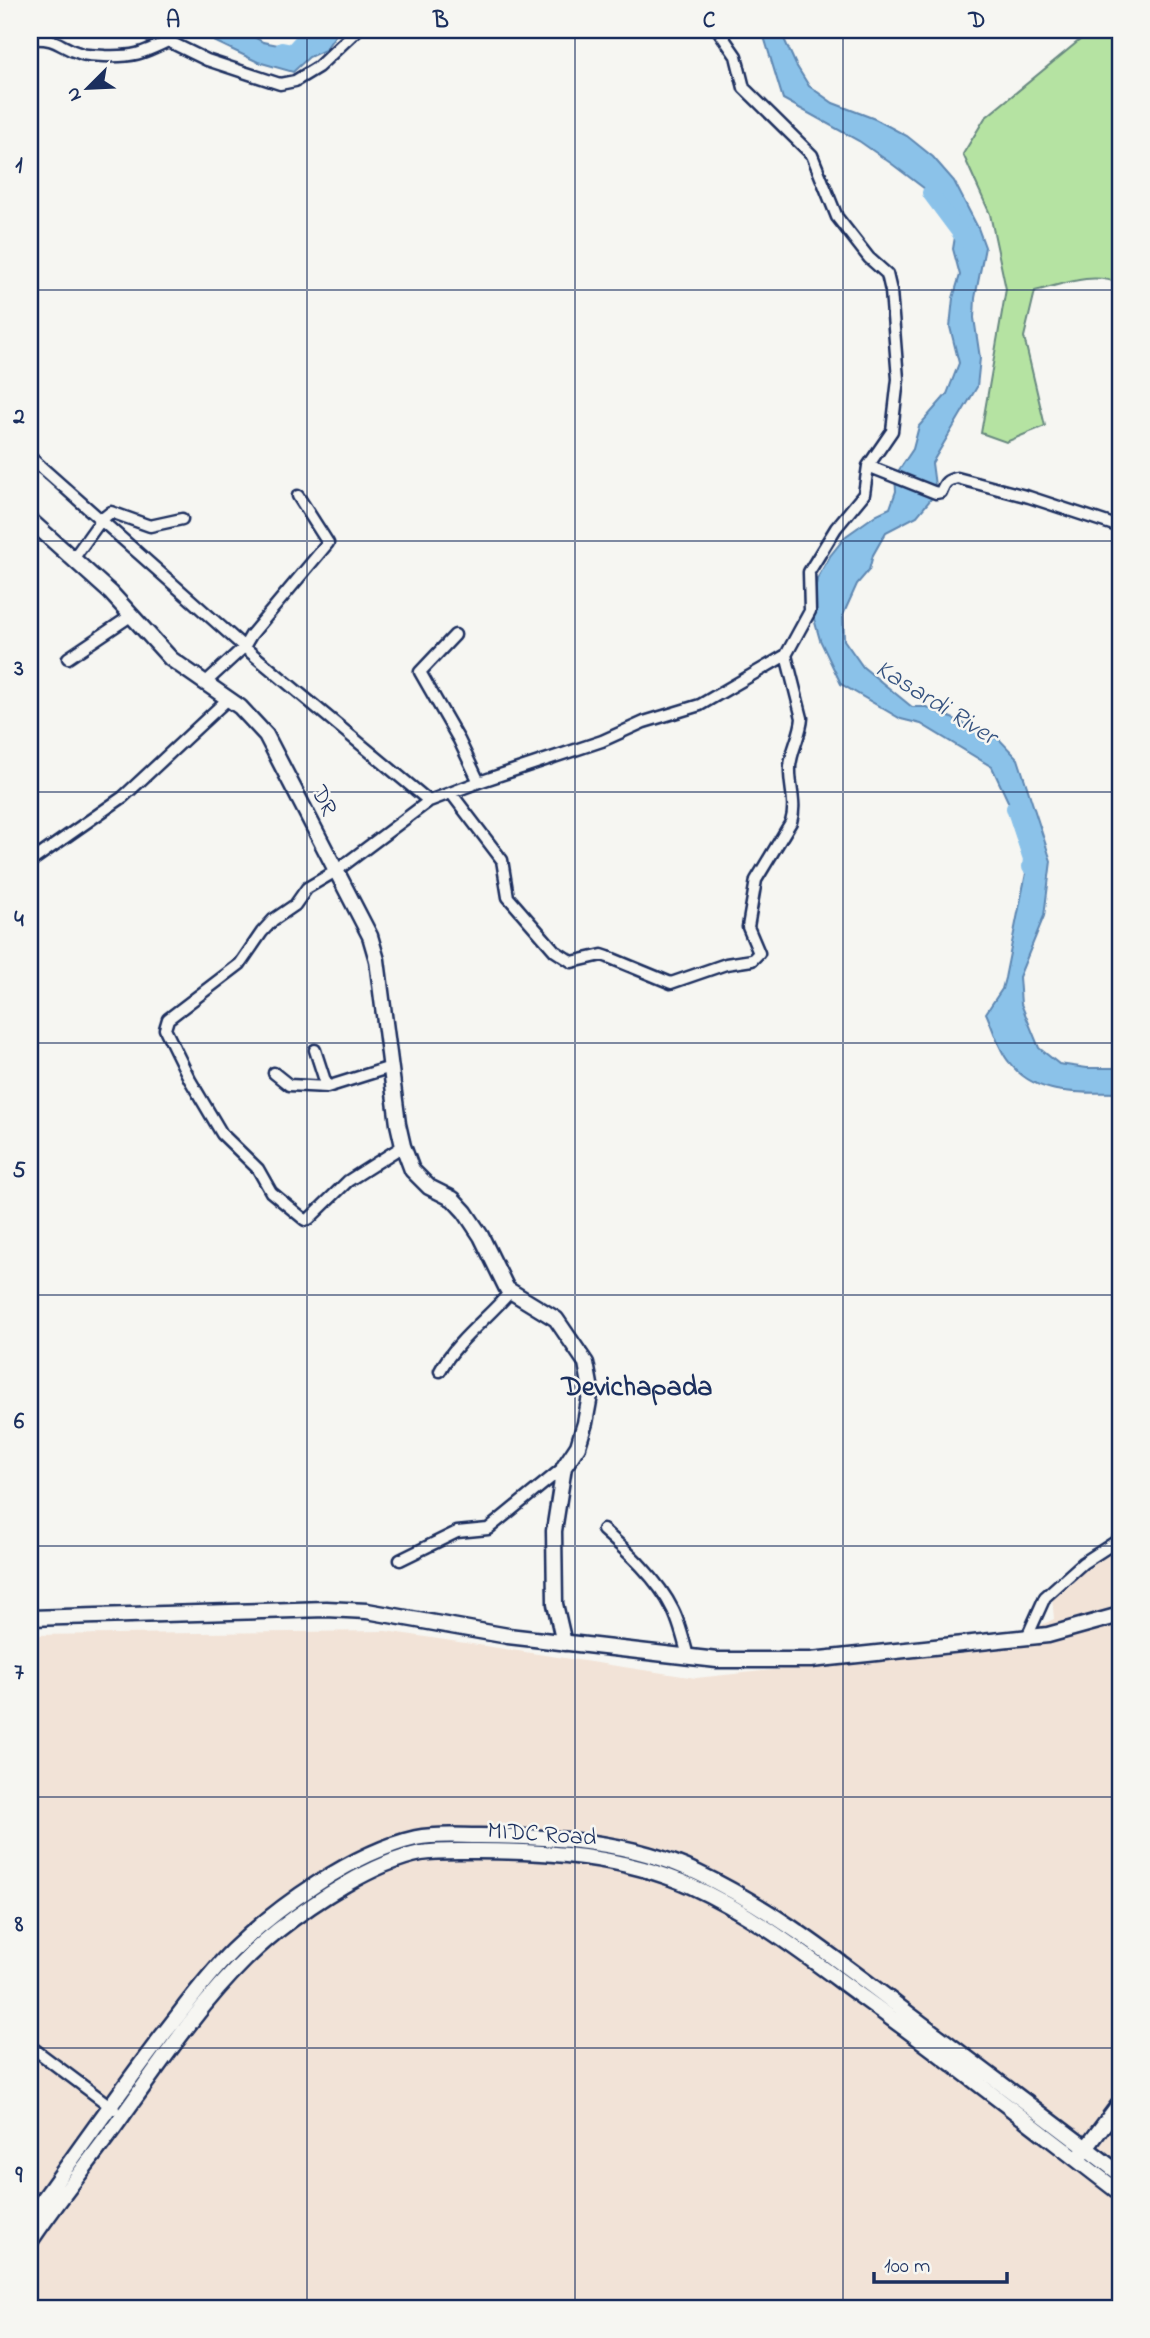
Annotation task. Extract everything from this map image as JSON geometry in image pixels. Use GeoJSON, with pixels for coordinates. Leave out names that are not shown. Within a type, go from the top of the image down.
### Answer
{"type":"FeatureCollection","features":[{"type":"Feature","properties":{"kind":"main road","name":"DR"},"geometry":{"type":"LineString","coordinates":[[30,520],[111,593],[172,659],[229,698],[266,736],[370,936],[377,960],[403,1146],[412,1170],[429,1187],[453,1199],[465,1212],[481,1236],[510,1292]]}},
{"type":"Feature","properties":{"kind":"main road"},"geometry":{"type":"LineString","coordinates":[[510,1292],[556,1319],[586,1363],[591,1390],[578,1446],[564,1467],[554,1531],[555,1604],[564,1643]]}},
{"type":"Feature","properties":{"kind":"main road"},"geometry":{"type":"LineString","coordinates":[[30,1618],[326,1609],[367,1611],[508,1636],[717,1661],[811,1660],[1048,1635],[1120,1615]]}},
{"type":"Feature","properties":{"kind":"main road","name":"MIDC Road"},"geometry":{"type":"LineString","coordinates":[[30,2218],[139,2065],[212,1973],[268,1919],[305,1892],[377,1852],[418,1838],[523,1836],[621,1847],[696,1871],[758,1905],[824,1950],[1120,2174]]}},
{"type":"Feature","properties":{"kind":"main road","name":"MIDC Road"},"geometry":{"type":"LineString","coordinates":[[30,2242],[181,2034],[223,1983],[278,1931],[336,1890],[383,1866],[421,1853],[522,1851],[618,1862],[690,1885],[750,1918],[900,2024],[1120,2193]]}},
{"type":"Feature","properties":{"kind":"main road"},"geometry":{"type":"LineString","coordinates":[[1077,2160],[1120,2103]]}},
{"type":"Feature","properties":{"kind":"street"},"geometry":{"type":"LineString","coordinates":[[152,30],[207,60],[280,84],[295,81],[318,67],[357,30]]}},
{"type":"Feature","properties":{"kind":"street"},"geometry":{"type":"LineString","coordinates":[[403,1146],[357,1174],[309,1219],[304,1220],[271,1192],[258,1169],[222,1134],[164,1029],[168,1018],[240,964],[262,932],[291,908],[304,890],[336,871],[429,801],[569,753],[644,722],[700,705],[786,655],[810,611],[809,572],[836,528],[863,494],[868,466],[892,431],[898,379],[891,291],[887,274],[869,258],[837,217],[812,155],[744,88],[736,56],[718,30]]}},
{"type":"Feature","properties":{"kind":"street"},"geometry":{"type":"LineString","coordinates":[[30,39],[53,39],[80,54],[130,57],[168,41]]}},
{"type":"Feature","properties":{"kind":"street"},"geometry":{"type":"LineString","coordinates":[[30,457],[244,647],[429,801]]}},
{"type":"Feature","properties":{"kind":"street"},"geometry":{"type":"LineString","coordinates":[[868,466],[936,493],[941,492],[949,479],[957,478],[1029,497],[1120,527]]}},
{"type":"Feature","properties":{"kind":"street"},"geometry":{"type":"LineString","coordinates":[[206,682],[244,647],[328,543],[298,496]]}},
{"type":"Feature","properties":{"kind":"street"},"geometry":{"type":"LineString","coordinates":[[73,559],[101,520],[111,512],[150,526],[182,519]]}},
{"type":"Feature","properties":{"kind":"street"},"geometry":{"type":"LineString","coordinates":[[68,658],[132,615]]}},
{"type":"Feature","properties":{"kind":"street"},"geometry":{"type":"LineString","coordinates":[[455,635],[420,672],[459,740],[479,782]]}},
{"type":"Feature","properties":{"kind":"street"},"geometry":{"type":"LineString","coordinates":[[452,793],[502,860],[506,891],[512,903],[566,960],[576,961],[602,955],[671,983],[731,962],[752,960],[759,953],[748,927],[756,880],[791,822],[794,812],[790,768],[802,718],[786,655]]}},
{"type":"Feature","properties":{"kind":"street"},"geometry":{"type":"LineString","coordinates":[[30,862],[122,797],[229,698]]}},
{"type":"Feature","properties":{"kind":"street"},"geometry":{"type":"LineString","coordinates":[[315,1051],[327,1087]]}},
{"type":"Feature","properties":{"kind":"street"},"geometry":{"type":"LineString","coordinates":[[274,1073],[289,1085],[327,1087],[391,1067]]}},
{"type":"Feature","properties":{"kind":"street"},"geometry":{"type":"LineString","coordinates":[[440,1371],[456,1347],[510,1292]]}},
{"type":"Feature","properties":{"kind":"street"},"geometry":{"type":"LineString","coordinates":[[400,1560],[457,1532],[488,1529],[564,1467]]}},
{"type":"Feature","properties":{"kind":"street"},"geometry":{"type":"LineString","coordinates":[[603,1530],[622,1546],[663,1594],[678,1623],[688,1657]]}},
{"type":"Feature","properties":{"kind":"street"},"geometry":{"type":"LineString","coordinates":[[1027,1637],[1045,1597],[1083,1563],[1120,1539]]}},
{"type":"Feature","properties":{"kind":"street"},"geometry":{"type":"LineString","coordinates":[[30,2046],[123,2116]]}},
{"type":"Feature","properties":{"kind":"shaded area"},"geometry":{"type":"Polygon","coordinates":[[[1120,1544],[1120,2308],[30,2308],[30,1635],[386,1631],[696,1678],[943,1652],[986,1651],[1054,1619],[1052,1596],[1120,1544]]]}},
{"type":"Feature","properties":{"kind":"green space"},"geometry":{"type":"Polygon","coordinates":[[[1092,30],[1120,30],[1120,284],[1110,280],[1089,279],[1035,291],[1024,337],[1045,426],[1006,442],[981,433],[1006,289],[990,214],[963,154],[985,118],[1092,30]]]}},
{"type":"Feature","properties":{"kind":"water"},"geometry":{"type":"Polygon","coordinates":[[[191,30],[242,30],[263,42],[288,47],[301,44],[314,30],[339,30],[325,50],[309,57],[293,72],[258,62],[191,30]]]}},
{"type":"Feature","properties":{"kind":"water"},"geometry":{"type":"Polygon","coordinates":[[[762,30],[780,30],[809,86],[833,103],[875,119],[907,136],[933,157],[954,181],[985,247],[975,298],[974,318],[980,358],[977,387],[932,463],[936,493],[917,516],[886,532],[873,555],[869,570],[857,584],[843,615],[844,640],[863,667],[912,707],[927,707],[999,739],[1018,759],[1051,861],[1044,916],[1019,977],[1021,1004],[1039,1048],[1059,1064],[1087,1068],[1120,1068],[1120,1093],[1060,1091],[1046,1087],[1020,1074],[1005,1057],[986,1013],[1002,989],[1005,978],[1026,873],[1027,842],[992,767],[921,724],[901,719],[841,684],[820,640],[812,612],[817,579],[846,536],[890,508],[896,491],[895,476],[913,449],[919,426],[947,394],[959,363],[950,327],[953,298],[960,275],[953,249],[956,231],[947,209],[938,212],[925,189],[859,141],[783,99],[762,30]]]}},
{"type":"Feature","properties":{"kind":"waterway","name":"Kasardi River"},"geometry":{"type":"LineString","coordinates":[[282,50],[292,52],[312,30]]}},
{"type":"Feature","properties":{"kind":"waterway","name":"Kasardi River"},"geometry":{"type":"LineString","coordinates":[[930,193],[965,240]]}},
{"type":"Feature","properties":{"kind":"waterway","name":"Kasardi River"},"geometry":{"type":"LineString","coordinates":[[1014,808],[1031,859],[1030,867]]}},
{"type":"Feature","properties":{"kind":"district","name":"Devichapada"},"geometry":{"type":"Point","coordinates":[637,1385]}}]}
